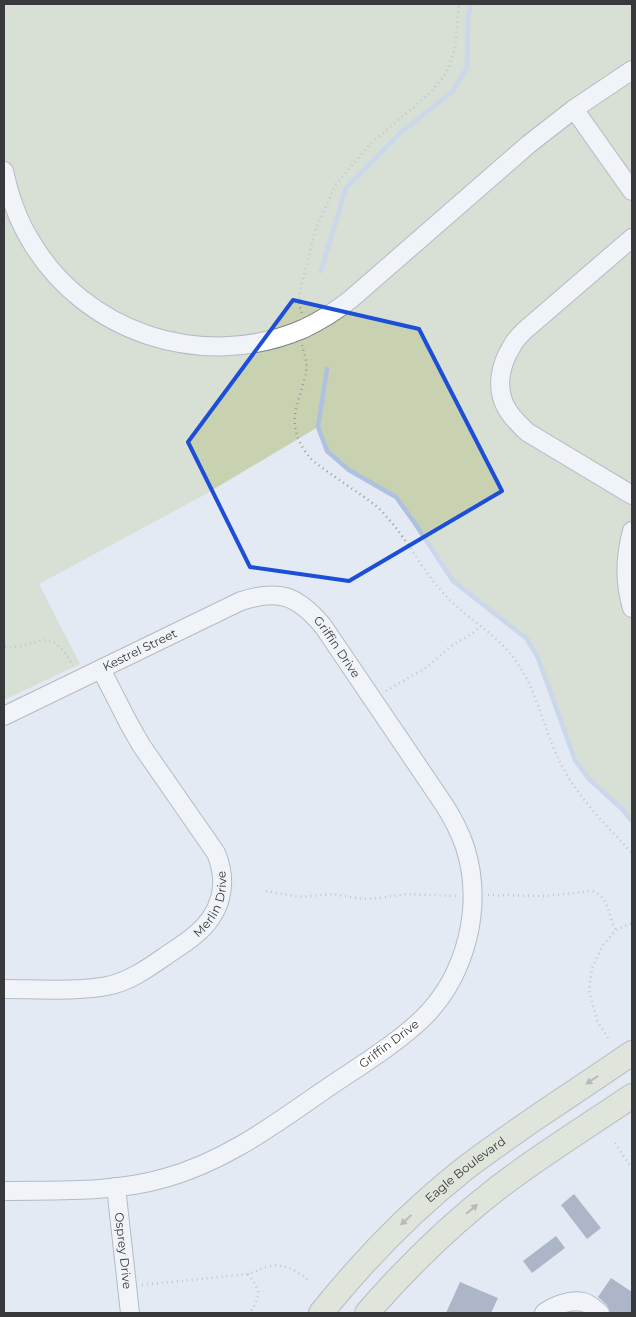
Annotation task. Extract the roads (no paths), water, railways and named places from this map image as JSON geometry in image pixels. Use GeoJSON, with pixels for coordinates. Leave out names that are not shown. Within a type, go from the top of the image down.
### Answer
{"type":"FeatureCollection","features":[{"type":"Feature","properties":{"kind":"street"},"geometry":{"type":"LineString","coordinates":[[4,171],[12,203],[28,238],[63,283],[78,298],[124,326],[169,341],[203,346],[225,346],[264,341],[302,329],[335,311],[369,285],[529,144],[632,70]]}},
{"type":"Feature","properties":{"kind":"street"},"geometry":{"type":"LineString","coordinates":[[574,110],[632,191]]}},
{"type":"Feature","properties":{"kind":"street"},"geometry":{"type":"LineString","coordinates":[[632,238],[524,330],[512,346],[500,379],[501,395],[506,409],[527,432],[632,495]]}},
{"type":"Feature","properties":{"kind":"street"},"geometry":{"type":"LineString","coordinates":[[632,531],[627,549],[626,574],[632,608]]}},
{"type":"Feature","properties":{"kind":"street","name":"Kestrel Street"},"geometry":{"type":"LineString","coordinates":[[4,716],[241,601],[268,594],[280,595]]}},
{"type":"Feature","properties":{"kind":"street","name":"Griffin Drive"},"geometry":{"type":"LineString","coordinates":[[4,1190],[92,1189],[147,1183],[186,1172],[221,1157],[255,1138],[410,1030],[434,1006],[460,963],[470,930],[473,895],[465,846],[453,819],[323,626],[309,611],[290,598],[280,595]]}},
{"type":"Feature","properties":{"kind":"street","name":"Merlin Drive"},"geometry":{"type":"LineString","coordinates":[[4,989],[82,989],[109,986],[121,982],[146,969],[194,937],[208,922],[221,893],[222,872],[216,853],[141,745],[102,669]]}},
{"type":"Feature","properties":{"kind":"street","name":"Eagle Boulevard"},"geometry":{"type":"LineString","coordinates":[[321,1313],[356,1270],[388,1237],[462,1170],[632,1053]]}},
{"type":"Feature","properties":{"kind":"street"},"geometry":{"type":"LineString","coordinates":[[367,1313],[420,1256],[479,1203],[522,1171],[632,1096]]}},
{"type":"Feature","properties":{"kind":"street","name":"Osprey Drive"},"geometry":{"type":"LineString","coordinates":[[116,1187],[130,1313]]}},
{"type":"Feature","properties":{"kind":"street"},"geometry":{"type":"LineString","coordinates":[[544,1313],[556,1306],[576,1301],[585,1302],[600,1313]]}},
{"type":"Feature","properties":{"kind":"waterway"},"geometry":{"type":"LineString","coordinates":[[321,271],[346,188],[400,133],[453,91],[467,68],[468,19],[471,4]]}},
{"type":"Feature","properties":{"kind":"waterway"},"geometry":{"type":"LineString","coordinates":[[327,369],[318,427],[327,451],[349,470],[396,497],[453,581],[527,639],[538,658],[575,760],[589,779],[622,809],[632,821]]}}]}
